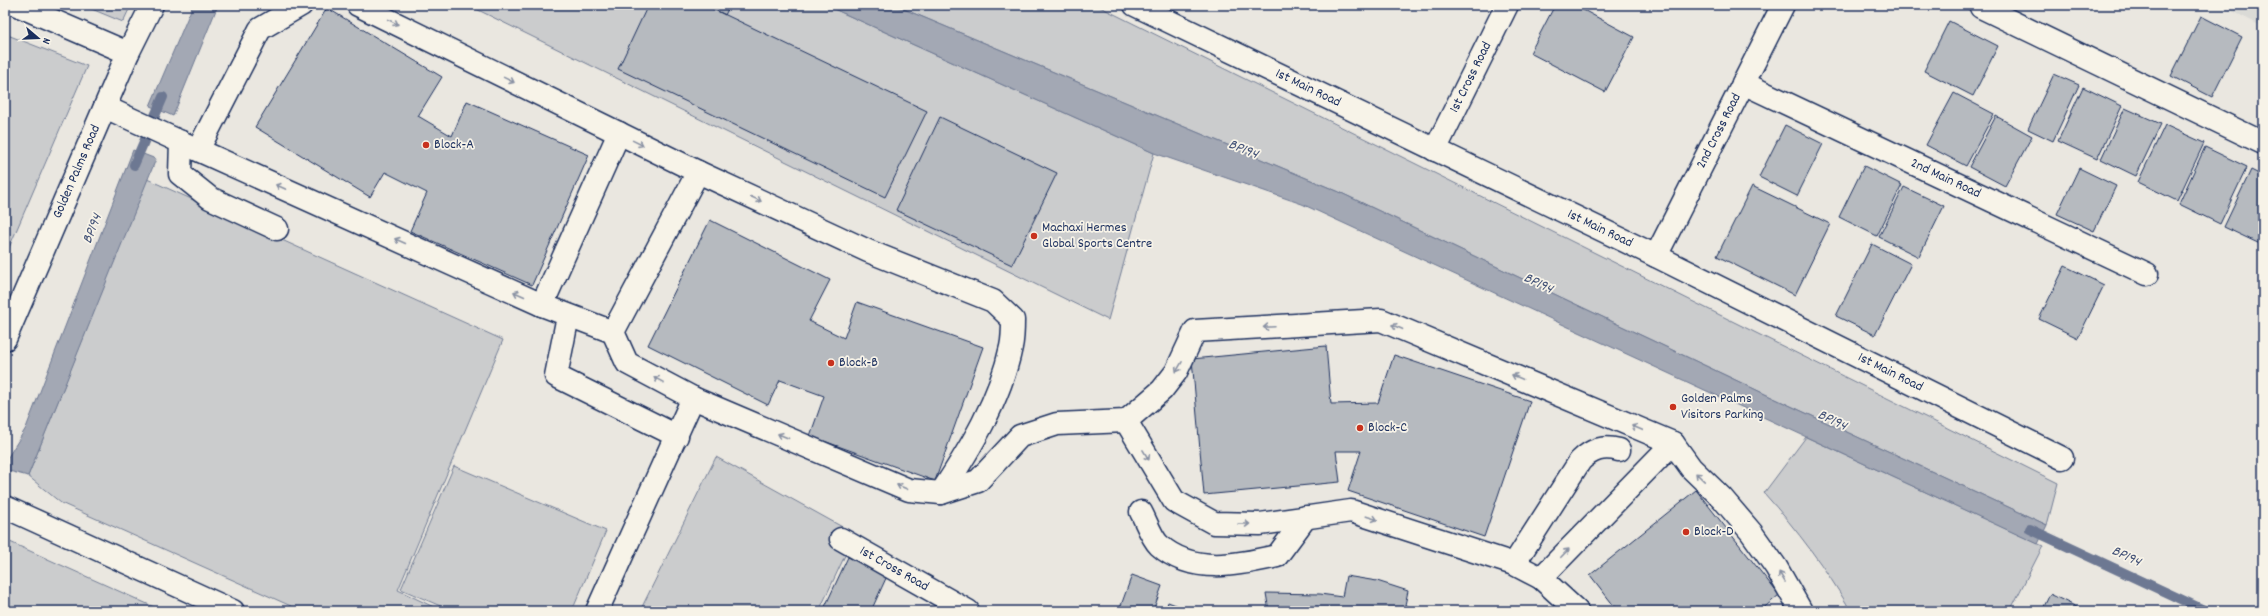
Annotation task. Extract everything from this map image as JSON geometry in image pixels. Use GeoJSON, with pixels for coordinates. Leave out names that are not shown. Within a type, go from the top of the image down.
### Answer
{"type":"FeatureCollection","features":[{"type":"Feature","properties":{"kind":"street"},"geometry":{"type":"LineString","coordinates":[[17,5],[128,53]]}},
{"type":"Feature","properties":{"kind":"street","name":"Golden Palms Road"},"geometry":{"type":"LineString","coordinates":[[5,339],[128,53],[152,5]]}},
{"type":"Feature","properties":{"kind":"street"},"geometry":{"type":"LineString","coordinates":[[277,229],[210,198],[180,174],[190,146],[260,29],[301,5]]}},
{"type":"Feature","properties":{"kind":"street"},"geometry":{"type":"LineString","coordinates":[[358,5],[698,172],[868,250],[993,301],[1013,320],[1012,346],[996,393],[967,454],[941,493]]}},
{"type":"Feature","properties":{"kind":"street","name":"1st Main Road"},"geometry":{"type":"LineString","coordinates":[[1135,5],[1656,256],[2062,458]]}},
{"type":"Feature","properties":{"kind":"street","name":"1st Cross Road"},"geometry":{"type":"LineString","coordinates":[[1436,150],[1507,5]]}},
{"type":"Feature","properties":{"kind":"street","name":"2nd Cross Road"},"geometry":{"type":"LineString","coordinates":[[1656,256],[1783,5]]}},
{"type":"Feature","properties":{"kind":"street"},"geometry":{"type":"LineString","coordinates":[[1981,8],[2263,143]]}},
{"type":"Feature","properties":{"kind":"street","name":"2nd Main Road"},"geometry":{"type":"LineString","coordinates":[[1743,83],[2147,274]]}},
{"type":"Feature","properties":{"kind":"street"},"geometry":{"type":"LineString","coordinates":[[105,107],[157,132],[542,305],[614,332],[628,362],[693,398],[909,490],[941,493],[978,481],[1020,436],[1057,424],[1126,421],[1162,390],[1176,372],[1195,331],[1381,320],[1673,443],[1691,468],[1722,498],[1751,532],[1776,567],[1801,611]]}},
{"type":"Feature","properties":{"kind":"street"},"geometry":{"type":"LineString","coordinates":[[542,305],[619,133]]}},
{"type":"Feature","properties":{"kind":"street"},"geometry":{"type":"LineString","coordinates":[[614,332],[698,172]]}},
{"type":"Feature","properties":{"kind":"street"},"geometry":{"type":"LineString","coordinates":[[566,326],[556,376],[677,436]]}},
{"type":"Feature","properties":{"kind":"street"},"geometry":{"type":"LineString","coordinates":[[597,611],[693,398]]}},
{"type":"Feature","properties":{"kind":"street"},"geometry":{"type":"LineString","coordinates":[[1126,421],[1174,501],[1214,523],[1260,524],[1351,511],[1514,564],[1541,578],[1577,611]]}},
{"type":"Feature","properties":{"kind":"street"},"geometry":{"type":"LineString","coordinates":[[1541,578],[1673,443]]}},
{"type":"Feature","properties":{"kind":"street"},"geometry":{"type":"LineString","coordinates":[[1514,564],[1580,461],[1588,453],[1599,448],[1619,450]]}},
{"type":"Feature","properties":{"kind":"street"},"geometry":{"type":"LineString","coordinates":[[13,511],[232,611]]}},
{"type":"Feature","properties":{"kind":"street"},"geometry":{"type":"LineString","coordinates":[[1141,512],[1158,544],[1182,559],[1216,566],[1252,562],[1277,556],[1306,517]]}},
{"type":"Feature","properties":{"kind":"street","name":"1st Cross Road"},"geometry":{"type":"LineString","coordinates":[[841,539],[956,608]]}},
{"type":"Feature","properties":{"kind":"shaded area"},"geometry":{"type":"Polygon","coordinates":[[[82,5],[131,5],[123,22],[82,5]]]}},
{"type":"Feature","properties":{"kind":"shaded area"},"geometry":{"type":"Polygon","coordinates":[[[193,5],[218,5],[173,116],[150,106],[193,5]]]}},
{"type":"Feature","properties":{"kind":"shaded area","name":"Machaxi Hermes Global Sports Centre"},"geometry":{"type":"Polygon","coordinates":[[[468,5],[825,5],[1154,153],[1108,320],[468,5]]]}},
{"type":"Feature","properties":{"kind":"shaded area"},"geometry":{"type":"Polygon","coordinates":[[[825,5],[894,5],[1337,191],[1767,395],[2047,525],[2038,544],[1302,204],[1154,153],[825,5]]]}},
{"type":"Feature","properties":{"kind":"shaded area"},"geometry":{"type":"Polygon","coordinates":[[[894,5],[1096,5],[2058,483],[2047,525],[1767,395],[1337,191],[894,5]]]}},
{"type":"Feature","properties":{"kind":"shaded area"},"geometry":{"type":"Polygon","coordinates":[[[2221,5],[2263,5],[2263,27],[2221,5]]]}},
{"type":"Feature","properties":{"kind":"shaded area"},"geometry":{"type":"Polygon","coordinates":[[[5,34],[87,66],[5,257],[5,34]]]}},
{"type":"Feature","properties":{"kind":"shaded area"},"geometry":{"type":"Polygon","coordinates":[[[133,150],[156,159],[28,476],[5,470],[5,462],[26,428],[133,150]]]}},
{"type":"Feature","properties":{"kind":"shaded area"},"geometry":{"type":"Polygon","coordinates":[[[147,179],[503,340],[398,590],[442,611],[302,611],[61,503],[28,476],[147,179]]]}},
{"type":"Feature","properties":{"kind":"shaded area"},"geometry":{"type":"Polygon","coordinates":[[[1806,437],[2043,546],[2010,611],[1851,611],[1831,579],[1810,550],[1764,493],[1806,437]]]}},
{"type":"Feature","properties":{"kind":"shaded area"},"geometry":{"type":"Polygon","coordinates":[[[716,457],[855,534],[819,611],[640,611],[716,457]]]}},
{"type":"Feature","properties":{"kind":"shaded area"},"geometry":{"type":"Polygon","coordinates":[[[454,466],[606,531],[572,611],[452,611],[401,589],[454,466]]]}},
{"type":"Feature","properties":{"kind":"shaded area"},"geometry":{"type":"Polygon","coordinates":[[[10,542],[163,611],[5,611],[5,567],[10,542]]]}},
{"type":"Feature","properties":{"kind":"building"},"geometry":{"type":"Polygon","coordinates":[[[648,5],[705,5],[927,111],[885,197],[618,69],[648,5]]]}},
{"type":"Feature","properties":{"kind":"building"},"geometry":{"type":"Polygon","coordinates":[[[705,5],[730,5],[725,15],[705,5]]]}},
{"type":"Feature","properties":{"kind":"building"},"geometry":{"type":"Polygon","coordinates":[[[1555,5],[1574,5],[1634,37],[1605,92],[1530,53],[1555,5]]]}},
{"type":"Feature","properties":{"kind":"building","name":"Block-A"},"geometry":{"type":"Polygon","coordinates":[[[327,8],[442,77],[418,116],[452,136],[467,101],[589,155],[532,285],[410,231],[427,193],[385,172],[370,197],[255,127],[327,8]]]}},
{"type":"Feature","properties":{"kind":"building"},"geometry":{"type":"Polygon","coordinates":[[[2201,16],[2242,37],[2212,97],[2171,76],[2201,16]]]}},
{"type":"Feature","properties":{"kind":"building"},"geometry":{"type":"Polygon","coordinates":[[[1949,21],[1998,46],[1973,96],[1924,71],[1949,21]]]}},
{"type":"Feature","properties":{"kind":"building"},"geometry":{"type":"Polygon","coordinates":[[[2054,74],[2079,85],[2053,141],[2028,129],[2054,74]]]}},
{"type":"Feature","properties":{"kind":"building"},"geometry":{"type":"Polygon","coordinates":[[[2083,87],[2122,106],[2097,159],[2058,141],[2083,87]]]}},
{"type":"Feature","properties":{"kind":"building"},"geometry":{"type":"Polygon","coordinates":[[[1954,93],[1994,114],[1966,166],[1926,145],[1954,93]]]}},
{"type":"Feature","properties":{"kind":"building"},"geometry":{"type":"Polygon","coordinates":[[[2125,108],[2161,124],[2136,176],[2101,159],[2125,108]]]}},
{"type":"Feature","properties":{"kind":"building"},"geometry":{"type":"Polygon","coordinates":[[[1996,116],[2032,136],[2005,186],[1969,167],[1996,116]]]}},
{"type":"Feature","properties":{"kind":"building"},"geometry":{"type":"Polygon","coordinates":[[[940,117],[1057,173],[1012,265],[896,210],[940,117]]]}},
{"type":"Feature","properties":{"kind":"building"},"geometry":{"type":"Polygon","coordinates":[[[1785,125],[1823,144],[1797,196],[1759,177],[1785,125]]]}},
{"type":"Feature","properties":{"kind":"building"},"geometry":{"type":"Polygon","coordinates":[[[2165,125],[2204,143],[2177,201],[2138,182],[2165,125]]]}},
{"type":"Feature","properties":{"kind":"building"},"geometry":{"type":"Polygon","coordinates":[[[2205,147],[2247,167],[2220,224],[2179,204],[2205,147]]]}},
{"type":"Feature","properties":{"kind":"building"},"geometry":{"type":"Polygon","coordinates":[[[1864,166],[1902,185],[1877,236],[1839,217],[1864,166]]]}},
{"type":"Feature","properties":{"kind":"building"},"geometry":{"type":"Polygon","coordinates":[[[2079,168],[2116,186],[2094,231],[2057,214],[2079,168]]]}},
{"type":"Feature","properties":{"kind":"building"},"geometry":{"type":"Polygon","coordinates":[[[2251,170],[2263,176],[2263,238],[2260,244],[2224,227],[2251,170]]]}},
{"type":"Feature","properties":{"kind":"building"},"geometry":{"type":"Polygon","coordinates":[[[1752,186],[1830,224],[1795,295],[1717,256],[1752,186]]]}},
{"type":"Feature","properties":{"kind":"building"},"geometry":{"type":"Polygon","coordinates":[[[1904,187],[1944,206],[1919,257],[1879,237],[1904,187]]]}},
{"type":"Feature","properties":{"kind":"building","name":"Block-B"},"geometry":{"type":"Polygon","coordinates":[[[710,220],[830,280],[809,321],[844,338],[857,302],[983,347],[935,481],[810,436],[824,396],[780,380],[768,405],[648,345],[710,220]]]}},
{"type":"Feature","properties":{"kind":"building"},"geometry":{"type":"Polygon","coordinates":[[[1872,244],[1911,264],[1875,335],[1836,316],[1872,244]]]}},
{"type":"Feature","properties":{"kind":"building"},"geometry":{"type":"Polygon","coordinates":[[[2065,266],[2104,285],[2078,338],[2039,319],[2065,266]]]}},
{"type":"Feature","properties":{"kind":"building","name":"Block-C"},"geometry":{"type":"Polygon","coordinates":[[[1326,346],[1331,404],[1378,403],[1394,355],[1530,401],[1484,537],[1348,491],[1361,451],[1336,451],[1340,482],[1204,495],[1192,359],[1326,346]]]}},
{"type":"Feature","properties":{"kind":"building","name":"Block-D"},"geometry":{"type":"Polygon","coordinates":[[[1696,490],[1779,595],[1760,611],[1618,611],[1590,575],[1696,490]]]}},
{"type":"Feature","properties":{"kind":"building"},"geometry":{"type":"Polygon","coordinates":[[[848,557],[887,576],[871,611],[823,611],[848,557]]]}},
{"type":"Feature","properties":{"kind":"building"},"geometry":{"type":"Polygon","coordinates":[[[1132,575],[1162,586],[1153,611],[1119,611],[1132,575]]]}},
{"type":"Feature","properties":{"kind":"building"},"geometry":{"type":"Polygon","coordinates":[[[1346,576],[1377,581],[1408,591],[1405,605],[1422,611],[1269,611],[1266,593],[1320,594],[1342,597],[1346,576]]]}},
{"type":"Feature","properties":{"kind":"building"},"geometry":{"type":"Polygon","coordinates":[[[2050,594],[2085,611],[2042,611],[2050,594]]]}},
{"type":"Feature","properties":{"kind":"building"},"geometry":{"type":"Polygon","coordinates":[[[1168,602],[1192,611],[1165,611],[1168,602]]]}},
{"type":"Feature","properties":{"kind":"waterway","name":"BP194"},"geometry":{"type":"LineString","coordinates":[[134,165],[163,97]]}},
{"type":"Feature","properties":{"kind":"waterway","name":"BP194"},"geometry":{"type":"LineString","coordinates":[[2030,529],[2206,611]]}},
{"type":"Feature","properties":{"kind":"place","name":"Block-A"},"geometry":{"type":"Point","coordinates":[426,145]}},
{"type":"Feature","properties":{"kind":"place","name":"Machaxi Hermes Global Sports Centre"},"geometry":{"type":"Point","coordinates":[1034,236]}},
{"type":"Feature","properties":{"kind":"place","name":"Block-B"},"geometry":{"type":"Point","coordinates":[831,363]}},
{"type":"Feature","properties":{"kind":"place","name":"Golden Palms Visitors Parking"},"geometry":{"type":"Point","coordinates":[1673,407]}},
{"type":"Feature","properties":{"kind":"place","name":"Block-C"},"geometry":{"type":"Point","coordinates":[1360,428]}},
{"type":"Feature","properties":{"kind":"place","name":"Block-D"},"geometry":{"type":"Point","coordinates":[1686,532]}}]}
